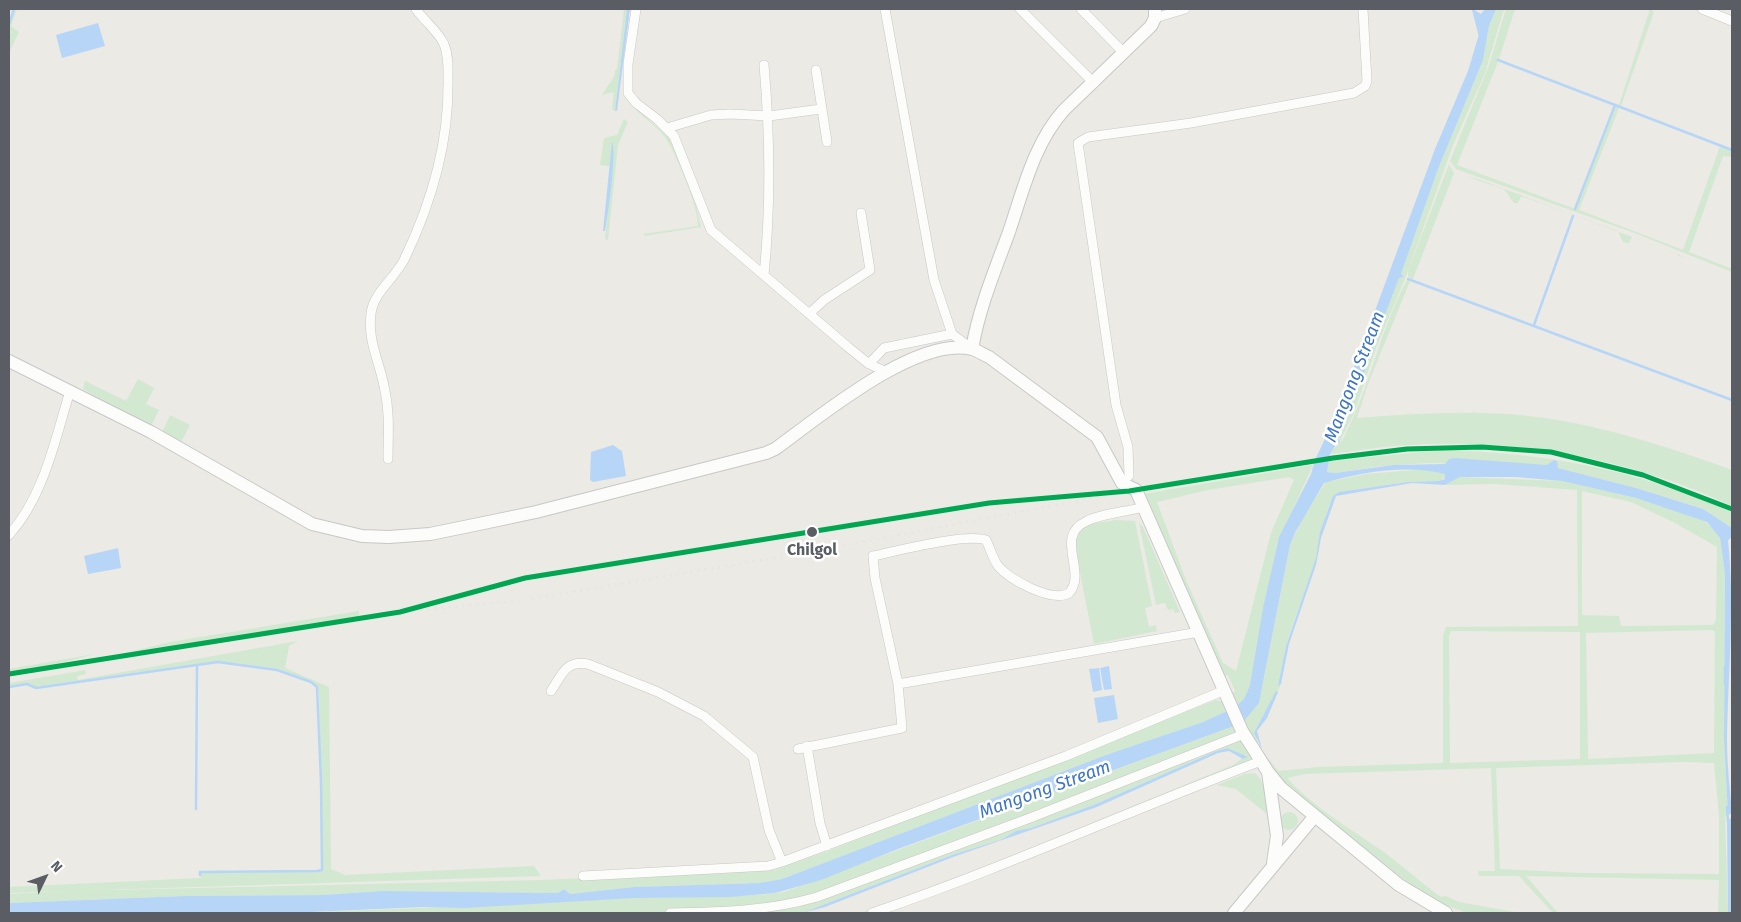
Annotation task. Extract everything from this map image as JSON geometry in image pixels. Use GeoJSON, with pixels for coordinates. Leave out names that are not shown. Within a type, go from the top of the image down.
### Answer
{"type":"FeatureCollection","features":[{"type":"Feature","properties":{"kind":"street"},"geometry":{"type":"LineString","coordinates":[[388,459],[388,406],[370,337],[371,312],[376,296],[392,280],[404,259],[425,211],[437,177],[449,114],[448,63],[444,45],[416,9]]}},
{"type":"Feature","properties":{"kind":"street"},"geometry":{"type":"LineString","coordinates":[[636,9],[627,87],[636,103],[667,128],[686,162],[711,230],[869,364],[887,372]]}},
{"type":"Feature","properties":{"kind":"street"},"geometry":{"type":"LineString","coordinates":[[885,9],[934,280],[952,334],[972,349],[989,357],[1097,437],[1122,483],[1136,490],[1243,732],[1264,766],[1281,788],[1314,817],[1405,889],[1446,913]]}},
{"type":"Feature","properties":{"kind":"street"},"geometry":{"type":"LineString","coordinates":[[1020,9],[1094,83]]}},
{"type":"Feature","properties":{"kind":"street"},"geometry":{"type":"LineString","coordinates":[[1081,9],[1124,53]]}},
{"type":"Feature","properties":{"kind":"street"},"geometry":{"type":"LineString","coordinates":[[972,349],[985,297],[1032,165],[1057,118],[1151,26],[1155,13],[1185,9]]}},
{"type":"Feature","properties":{"kind":"street"},"geometry":{"type":"LineString","coordinates":[[1129,476],[1128,447],[1116,404],[1078,143],[1088,137],[1191,123],[1354,93],[1365,86],[1367,81],[1363,9]]}},
{"type":"Feature","properties":{"kind":"street"},"geometry":{"type":"LineString","coordinates":[[1702,9],[1732,21]]}},
{"type":"Feature","properties":{"kind":"street"},"geometry":{"type":"LineString","coordinates":[[764,65],[769,116],[770,176],[764,275]]}},
{"type":"Feature","properties":{"kind":"street"},"geometry":{"type":"LineString","coordinates":[[816,70],[820,109],[827,142]]}},
{"type":"Feature","properties":{"kind":"street"},"geometry":{"type":"LineString","coordinates":[[667,128],[711,115],[769,116],[820,109]]}},
{"type":"Feature","properties":{"kind":"street"},"geometry":{"type":"LineString","coordinates":[[809,314],[824,300],[870,270],[861,212]]}},
{"type":"Feature","properties":{"kind":"street"},"geometry":{"type":"LineString","coordinates":[[869,364],[884,348],[952,334]]}},
{"type":"Feature","properties":{"kind":"street"},"geometry":{"type":"LineString","coordinates":[[9,362],[151,432],[312,524],[354,535],[388,537],[430,534],[536,512],[766,453],[775,450],[867,383],[887,372],[943,348],[972,349]]}},
{"type":"Feature","properties":{"kind":"street"},"geometry":{"type":"LineString","coordinates":[[9,535],[29,508],[38,490],[70,391]]}},
{"type":"Feature","properties":{"kind":"street"},"geometry":{"type":"LineString","coordinates":[[827,846],[802,748],[902,728],[898,684],[873,556],[957,540],[980,538],[986,540],[997,564],[1008,576],[1024,585],[1059,597],[1069,593],[1076,580],[1070,547],[1071,537],[1080,524],[1089,519],[1144,508]]}},
{"type":"Feature","properties":{"kind":"street"},"geometry":{"type":"LineString","coordinates":[[898,684],[1199,632]]}},
{"type":"Feature","properties":{"kind":"street"},"geometry":{"type":"LineString","coordinates":[[551,691],[566,668],[578,662],[588,664],[658,692],[704,716],[753,757],[769,830],[782,862]]}},
{"type":"Feature","properties":{"kind":"street"},"geometry":{"type":"LineString","coordinates":[[583,876],[768,866],[827,846],[1226,694]]}},
{"type":"Feature","properties":{"kind":"street"},"geometry":{"type":"LineString","coordinates":[[670,913],[757,910],[784,907],[817,898],[1030,818],[1243,732]]}},
{"type":"Feature","properties":{"kind":"street"},"geometry":{"type":"LineString","coordinates":[[1264,766],[1277,836],[1274,863]]}},
{"type":"Feature","properties":{"kind":"street"},"geometry":{"type":"LineString","coordinates":[[872,913],[954,885],[1028,852],[1116,820],[1148,804],[1264,766]]}},
{"type":"Feature","properties":{"kind":"street"},"geometry":{"type":"LineString","coordinates":[[1234,913],[1314,817]]}},
{"type":"Feature","properties":{"kind":"green space"},"geometry":{"type":"Polygon","coordinates":[[[14,9],[17,9],[11,26],[19,32],[9,53],[9,26],[14,9]]]}},
{"type":"Feature","properties":{"kind":"green space"},"geometry":{"type":"Polygon","coordinates":[[[624,9],[627,9],[615,111],[612,109],[614,92],[602,95],[617,69],[624,9]]]}},
{"type":"Feature","properties":{"kind":"green space"},"geometry":{"type":"Polygon","coordinates":[[[1496,9],[1504,9],[1485,73],[1453,145],[1406,276],[1376,348],[1354,413],[1340,441],[1338,441],[1399,277],[1403,278],[1401,274],[1438,169],[1483,60],[1489,26],[1496,9]]]}},
{"type":"Feature","properties":{"kind":"green space"},"geometry":{"type":"Polygon","coordinates":[[[1506,9],[1515,9],[1499,59],[1457,165],[1575,209],[1616,106],[1619,108],[1579,210],[1683,250],[1720,146],[1732,151],[1732,157],[1723,156],[1689,252],[1732,269],[1732,272],[1632,232],[1456,169],[1450,161],[1489,65],[1506,9]]]}},
{"type":"Feature","properties":{"kind":"green space"},"geometry":{"type":"Polygon","coordinates":[[[1650,9],[1654,12],[1621,106],[1619,105],[1650,9]]]}},
{"type":"Feature","properties":{"kind":"green space"},"geometry":{"type":"Polygon","coordinates":[[[637,109],[669,138],[692,189],[701,227],[644,236],[644,234],[698,226],[691,194],[669,143],[658,129],[637,109]]]}},
{"type":"Feature","properties":{"kind":"green space"},"geometry":{"type":"Polygon","coordinates":[[[624,119],[628,122],[618,145],[608,240],[605,239],[613,155],[612,141],[610,166],[600,165],[604,138],[617,135],[624,119]]]}},
{"type":"Feature","properties":{"kind":"green space"},"geometry":{"type":"Polygon","coordinates":[[[1449,164],[1454,173],[1413,279],[1408,277],[1408,271],[1449,164]]]}},
{"type":"Feature","properties":{"kind":"green space"},"geometry":{"type":"Polygon","coordinates":[[[1468,177],[1478,179],[1574,215],[1521,196],[1518,203],[1514,203],[1504,189],[1468,177]]]}},
{"type":"Feature","properties":{"kind":"green space"},"geometry":{"type":"Polygon","coordinates":[[[1574,215],[1618,231],[1618,232],[1574,215]]]}},
{"type":"Feature","properties":{"kind":"green space"},"geometry":{"type":"Polygon","coordinates":[[[1618,232],[1632,237],[1629,243],[1623,242],[1618,232]]]}},
{"type":"Feature","properties":{"kind":"green space"},"geometry":{"type":"Polygon","coordinates":[[[1407,280],[1410,281],[1368,384],[1357,418],[1482,413],[1546,418],[1609,431],[1640,439],[1732,470],[1732,506],[1655,476],[1615,464],[1575,455],[1534,449],[1451,444],[1380,447],[1330,454],[1343,439],[1353,418],[1389,319],[1407,280]]]}},
{"type":"Feature","properties":{"kind":"green space"},"geometry":{"type":"Polygon","coordinates":[[[138,379],[154,388],[146,404],[159,410],[150,428],[83,389],[85,381],[126,401],[138,379]]]}},
{"type":"Feature","properties":{"kind":"green space"},"geometry":{"type":"Polygon","coordinates":[[[170,415],[190,425],[180,444],[161,435],[170,415]]]}},
{"type":"Feature","properties":{"kind":"green space"},"geometry":{"type":"Polygon","coordinates":[[[1444,450],[1521,455],[1591,466],[1626,475],[1695,497],[1732,512],[1732,528],[1703,509],[1550,464],[1426,463],[1381,466],[1335,473],[1327,472],[1329,461],[1444,450]]]}},
{"type":"Feature","properties":{"kind":"green space"},"geometry":{"type":"Polygon","coordinates":[[[1313,465],[1277,544],[1250,685],[1244,699],[1236,706],[1231,695],[1235,691],[1228,675],[1221,676],[1144,494],[1313,465]],[[1289,477],[1208,490],[1157,502],[1186,580],[1223,663],[1236,671],[1271,533],[1294,480],[1289,477]]]}},
{"type":"Feature","properties":{"kind":"green space"},"geometry":{"type":"Polygon","coordinates":[[[1425,469],[1445,474],[1445,478],[1439,481],[1408,482],[1339,492],[1329,505],[1315,563],[1286,646],[1280,686],[1257,730],[1256,736],[1259,745],[1278,771],[1319,767],[1443,763],[1443,636],[1446,627],[1578,626],[1577,490],[1495,484],[1445,485],[1460,477],[1562,481],[1636,498],[1702,519],[1715,530],[1720,538],[1725,574],[1724,739],[1728,815],[1725,817],[1728,913],[1718,913],[1719,880],[1526,876],[1558,913],[1553,913],[1519,876],[1479,876],[1478,871],[1495,871],[1491,768],[1305,774],[1287,778],[1321,809],[1384,852],[1441,897],[1446,896],[1459,902],[1520,913],[1467,913],[1427,898],[1276,777],[1243,722],[1261,694],[1290,545],[1305,514],[1326,482],[1367,474],[1425,469]],[[1582,491],[1582,615],[1619,616],[1621,626],[1713,625],[1716,620],[1717,547],[1675,523],[1631,502],[1582,491]],[[1712,630],[1586,633],[1588,759],[1714,753],[1715,632],[1712,630]],[[1451,631],[1449,636],[1450,763],[1580,759],[1580,632],[1451,631]],[[1684,762],[1496,768],[1500,869],[1580,873],[1719,874],[1719,816],[1714,763],[1684,762]]]}},
{"type":"Feature","properties":{"kind":"green space"},"geometry":{"type":"Polygon","coordinates":[[[1115,520],[1135,521],[1152,606],[1145,608],[1149,627],[1156,625],[1157,631],[1094,644],[1074,542],[1086,527],[1095,523],[1115,520]]]}},
{"type":"Feature","properties":{"kind":"green space"},"geometry":{"type":"Polygon","coordinates":[[[1139,523],[1143,527],[1180,612],[1175,613],[1173,609],[1168,610],[1165,603],[1156,605],[1139,523]]]}},
{"type":"Feature","properties":{"kind":"green space"},"geometry":{"type":"Polygon","coordinates":[[[359,611],[359,617],[101,659],[170,642],[359,611]]]}},
{"type":"Feature","properties":{"kind":"green space"},"geometry":{"type":"Polygon","coordinates":[[[298,641],[289,646],[285,668],[329,687],[331,869],[345,875],[534,866],[541,876],[9,893],[9,887],[201,878],[201,872],[317,872],[323,870],[319,692],[318,687],[312,682],[278,669],[218,661],[36,687],[28,683],[9,687],[9,683],[85,670],[86,674],[77,676],[78,680],[298,641]]]}},
{"type":"Feature","properties":{"kind":"green space"},"geometry":{"type":"Polygon","coordinates":[[[95,654],[61,663],[9,673],[9,669],[95,654]]]}},
{"type":"Feature","properties":{"kind":"green space"},"geometry":{"type":"Polygon","coordinates":[[[1216,700],[1222,702],[1227,711],[1203,722],[1106,755],[782,879],[759,883],[634,887],[570,894],[564,889],[558,893],[382,891],[323,895],[185,896],[9,903],[9,894],[70,891],[542,880],[774,870],[828,851],[1216,700]]]}},
{"type":"Feature","properties":{"kind":"green space"},"geometry":{"type":"Polygon","coordinates":[[[1234,726],[1239,735],[817,896],[757,909],[643,913],[288,913],[632,898],[727,896],[784,892],[1234,726]]]}},
{"type":"Feature","properties":{"kind":"green space"},"geometry":{"type":"Polygon","coordinates":[[[1240,737],[1252,760],[912,897],[866,913],[861,913],[965,875],[1233,765],[1247,755],[1243,756],[1227,748],[1214,752],[1096,804],[1031,828],[1014,832],[1000,840],[952,855],[802,913],[709,913],[784,908],[1240,737]]]}},
{"type":"Feature","properties":{"kind":"green space"},"geometry":{"type":"Polygon","coordinates":[[[1255,773],[1266,792],[1267,814],[1236,789],[1217,785],[1245,774],[1255,773]]]}},
{"type":"Feature","properties":{"kind":"green space"},"geometry":{"type":"Polygon","coordinates":[[[1289,812],[1295,815],[1298,821],[1295,827],[1289,830],[1283,827],[1280,821],[1283,815],[1289,812]]]}},
{"type":"Feature","properties":{"kind":"water"},"geometry":{"type":"Polygon","coordinates":[[[627,9],[630,9],[617,111],[615,111],[627,9]]]}},
{"type":"Feature","properties":{"kind":"water","name":"Mangong Stream"},"geometry":{"type":"Polygon","coordinates":[[[1473,9],[1481,14],[1485,9],[1496,9],[1489,26],[1483,60],[1438,169],[1401,274],[1404,277],[1399,278],[1391,298],[1338,440],[1341,442],[1337,443],[1330,454],[1327,472],[1335,473],[1393,465],[1445,464],[1449,459],[1455,458],[1547,465],[1554,460],[1557,461],[1558,468],[1636,488],[1703,509],[1732,528],[1732,537],[1728,540],[1731,615],[1727,740],[1732,813],[1728,815],[1724,739],[1725,574],[1720,538],[1707,522],[1636,498],[1562,481],[1516,477],[1460,477],[1445,485],[1412,483],[1336,496],[1321,538],[1316,565],[1289,644],[1281,684],[1278,686],[1286,646],[1316,558],[1320,532],[1333,496],[1339,492],[1408,482],[1439,481],[1445,479],[1445,474],[1415,470],[1384,471],[1324,483],[1290,545],[1259,703],[1243,722],[1236,706],[1244,699],[1250,685],[1263,608],[1279,537],[1311,474],[1315,460],[1337,413],[1435,149],[1468,71],[1480,31],[1473,9]]]}},
{"type":"Feature","properties":{"kind":"water"},"geometry":{"type":"Polygon","coordinates":[[[98,23],[105,46],[62,58],[56,35],[98,23]]]}},
{"type":"Feature","properties":{"kind":"water"},"geometry":{"type":"Polygon","coordinates":[[[612,141],[612,184],[605,231],[603,231],[612,141]]]}},
{"type":"Feature","properties":{"kind":"water"},"geometry":{"type":"Polygon","coordinates":[[[613,445],[622,451],[626,476],[593,482],[590,480],[591,452],[613,445]]]}},
{"type":"Feature","properties":{"kind":"water"},"geometry":{"type":"Polygon","coordinates":[[[118,548],[121,568],[88,574],[84,556],[118,548]]]}},
{"type":"Feature","properties":{"kind":"water"},"geometry":{"type":"Polygon","coordinates":[[[1109,666],[1112,689],[1104,690],[1100,668],[1109,666]]]}},
{"type":"Feature","properties":{"kind":"water"},"geometry":{"type":"Polygon","coordinates":[[[1099,668],[1102,690],[1093,692],[1089,669],[1099,668]]]}},
{"type":"Feature","properties":{"kind":"water"},"geometry":{"type":"Polygon","coordinates":[[[1276,691],[1278,692],[1267,718],[1257,731],[1262,749],[1254,733],[1276,691]]]}},
{"type":"Feature","properties":{"kind":"water"},"geometry":{"type":"Polygon","coordinates":[[[1114,695],[1118,719],[1098,723],[1094,698],[1114,695]]]}},
{"type":"Feature","properties":{"kind":"water","name":"Mangong Stream"},"geometry":{"type":"Polygon","coordinates":[[[1227,711],[1234,726],[898,849],[821,880],[775,893],[731,897],[634,898],[465,908],[422,907],[288,913],[9,913],[9,903],[185,896],[323,895],[382,891],[558,893],[564,889],[570,894],[634,887],[759,883],[782,879],[1106,755],[1203,722],[1227,711]]]}},
{"type":"Feature","properties":{"kind":"water"},"geometry":{"type":"Polygon","coordinates":[[[1227,748],[1248,757],[1243,759],[1229,751],[1218,753],[1097,807],[953,857],[825,907],[802,913],[952,855],[1000,840],[1016,831],[1031,828],[1096,804],[1227,748]]]}},
{"type":"Feature","properties":{"kind":"water"},"geometry":{"type":"Polygon","coordinates":[[[1731,818],[1732,913],[1728,913],[1727,821],[1731,818]]]}},
{"type":"Feature","properties":{"kind":"waterway"},"geometry":{"type":"LineString","coordinates":[[9,24],[14,9]]}},
{"type":"Feature","properties":{"kind":"waterway"},"geometry":{"type":"LineString","coordinates":[[1473,9],[1480,36]]}},
{"type":"Feature","properties":{"kind":"waterway"},"geometry":{"type":"LineString","coordinates":[[1498,60],[1615,105]]}},
{"type":"Feature","properties":{"kind":"waterway"},"geometry":{"type":"LineString","coordinates":[[1575,209],[1615,105],[1732,150]]}},
{"type":"Feature","properties":{"kind":"waterway"},"geometry":{"type":"LineString","coordinates":[[1534,325],[1573,216]]}},
{"type":"Feature","properties":{"kind":"waterway"},"geometry":{"type":"LineString","coordinates":[[1408,279],[1732,400]]}},
{"type":"Feature","properties":{"kind":"waterway"},"geometry":{"type":"LineString","coordinates":[[9,687],[27,684],[36,688],[218,662],[277,670],[311,682],[317,687],[322,870],[200,872],[200,875]]}},
{"type":"Feature","properties":{"kind":"waterway"},"geometry":{"type":"LineString","coordinates":[[196,809],[197,666]]}},
{"type":"Feature","properties":{"kind":"waterway"},"geometry":{"type":"LineString","coordinates":[[1725,667],[1725,684]]}},
{"type":"Feature","properties":{"kind":"waterway"},"geometry":{"type":"LineString","coordinates":[[1727,807],[1728,822]]}},
{"type":"Feature","properties":{"kind":"railway"},"geometry":{"type":"LineString","coordinates":[[400,612],[525,600],[815,551],[1129,491]]}},
{"type":"Feature","properties":{"kind":"transit line"},"geometry":{"type":"LineString","coordinates":[[9,674],[400,612],[525,578],[989,503],[1129,491],[1333,458],[1407,449],[1482,447],[1551,452],[1643,475],[1732,509]]}},
{"type":"Feature","properties":{"kind":"place","name":"Chilgol"},"geometry":{"type":"Point","coordinates":[812,532]}}]}
